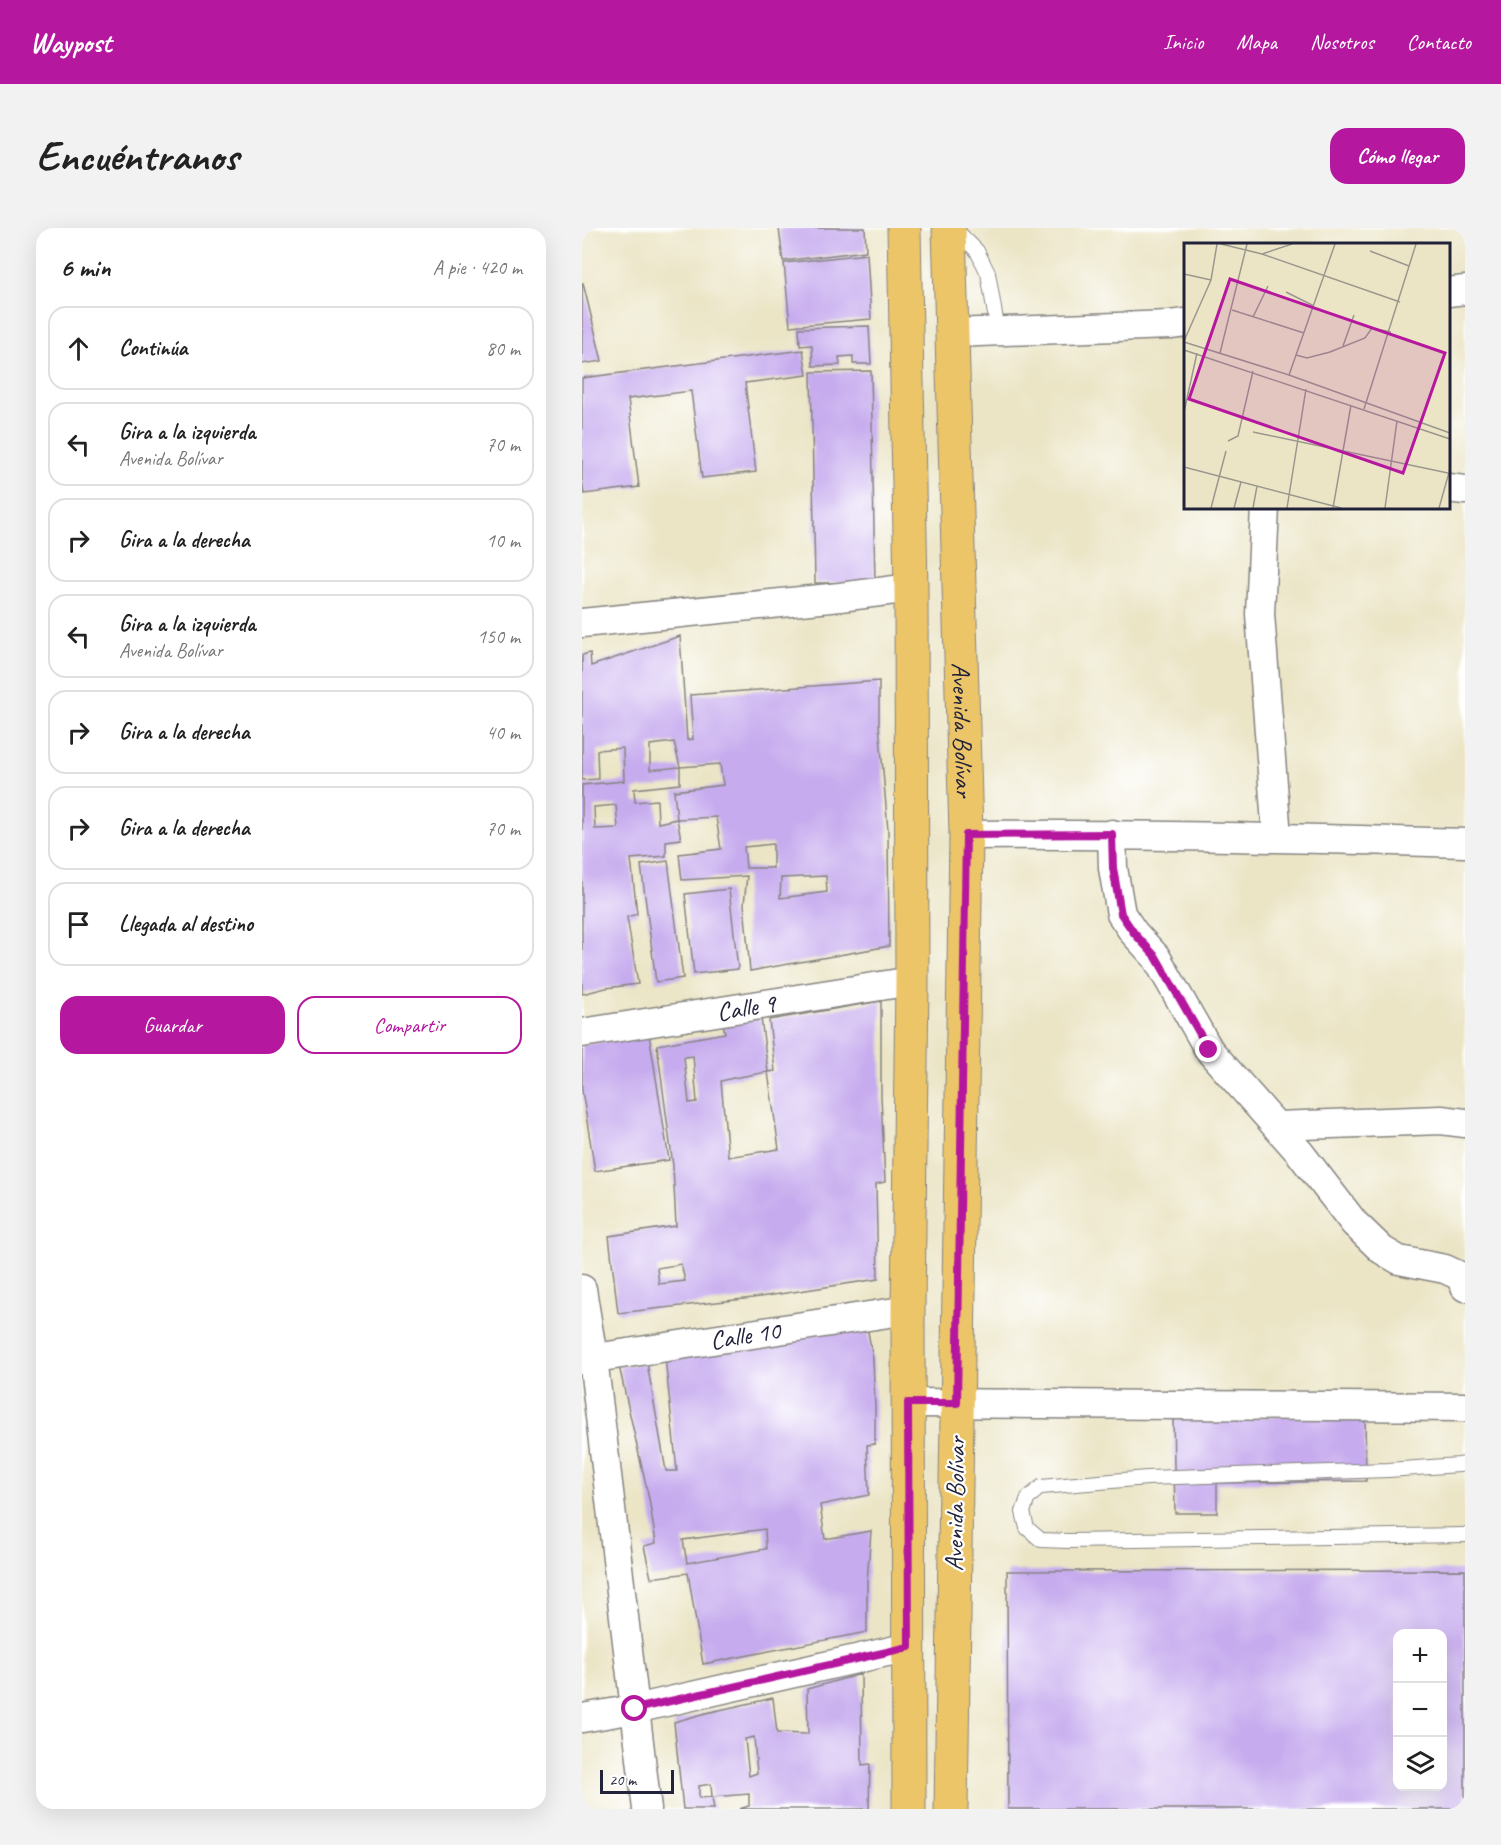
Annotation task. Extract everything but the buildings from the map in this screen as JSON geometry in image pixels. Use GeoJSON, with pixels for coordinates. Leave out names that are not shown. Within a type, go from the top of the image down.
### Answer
{"type":"FeatureCollection","features":[{"type":"Feature","properties":{"kind":"main road","name":"Avenida Bolívar"},"geometry":{"type":"LineString","coordinates":[[904,228],[911,588],[912,981],[908,1310],[909,1809]]}},
{"type":"Feature","properties":{"kind":"main road","name":"Avenida Bolívar"},"geometry":{"type":"LineString","coordinates":[[949,228],[966,835],[951,1809]]}},
{"type":"Feature","properties":{"kind":"street"},"geometry":{"type":"LineString","coordinates":[[1450,292],[1465,290]]}},
{"type":"Feature","properties":{"kind":"street"},"geometry":{"type":"LineString","coordinates":[[952,333],[1184,323]]}},
{"type":"Feature","properties":{"kind":"street"},"geometry":{"type":"LineString","coordinates":[[1450,488],[1465,490]]}},
{"type":"Feature","properties":{"kind":"street"},"geometry":{"type":"LineString","coordinates":[[1265,508],[1260,614],[1277,837]]}},
{"type":"Feature","properties":{"kind":"street"},"geometry":{"type":"LineString","coordinates":[[582,623],[911,588]]}},
{"type":"Feature","properties":{"kind":"street"},"geometry":{"type":"LineString","coordinates":[[1112,834],[1113,868],[1121,914],[1134,933],[1156,957],[1209,1050],[1300,1153],[1354,1223],[1382,1250],[1399,1260],[1445,1269],[1460,1276],[1465,1287]]}},
{"type":"Feature","properties":{"kind":"street"},"geometry":{"type":"LineString","coordinates":[[966,835],[1112,834],[1465,843]]}},
{"type":"Feature","properties":{"kind":"street","name":"Calle 9"},"geometry":{"type":"LineString","coordinates":[[582,1033],[912,981]]}},
{"type":"Feature","properties":{"kind":"street"},"geometry":{"type":"LineString","coordinates":[[1276,1126],[1441,1120],[1465,1122]]}},
{"type":"Feature","properties":{"kind":"street"},"geometry":{"type":"LineString","coordinates":[[582,1289],[588,1359],[647,1809]]}},
{"type":"Feature","properties":{"kind":"street","name":"Calle 10"},"geometry":{"type":"LineString","coordinates":[[588,1359],[908,1310]]}},
{"type":"Feature","properties":{"kind":"street"},"geometry":{"type":"LineString","coordinates":[[908,1403],[1465,1407]]}},
{"type":"Feature","properties":{"kind":"street"},"geometry":{"type":"LineString","coordinates":[[582,1718],[635,1709],[909,1647]]}},
{"type":"Feature","properties":{"kind":"lane"},"geometry":{"type":"LineString","coordinates":[[954,228],[977,251],[987,273],[998,332]]}},
{"type":"Feature","properties":{"kind":"lane"},"geometry":{"type":"LineString","coordinates":[[1465,1464],[1388,1470],[1147,1478],[1062,1484],[1041,1487],[1028,1498],[1023,1512],[1027,1528],[1041,1540],[1068,1542],[1465,1535]]}},
{"type":"Feature","properties":{"kind":"route"},"geometry":{"type":"LineString","coordinates":[[635,1709],[909,1647],[908,1403],[957,1403],[966,835],[1112,834],[1113,868],[1121,914],[1134,933],[1156,957],[1209,1050]]}}]}
